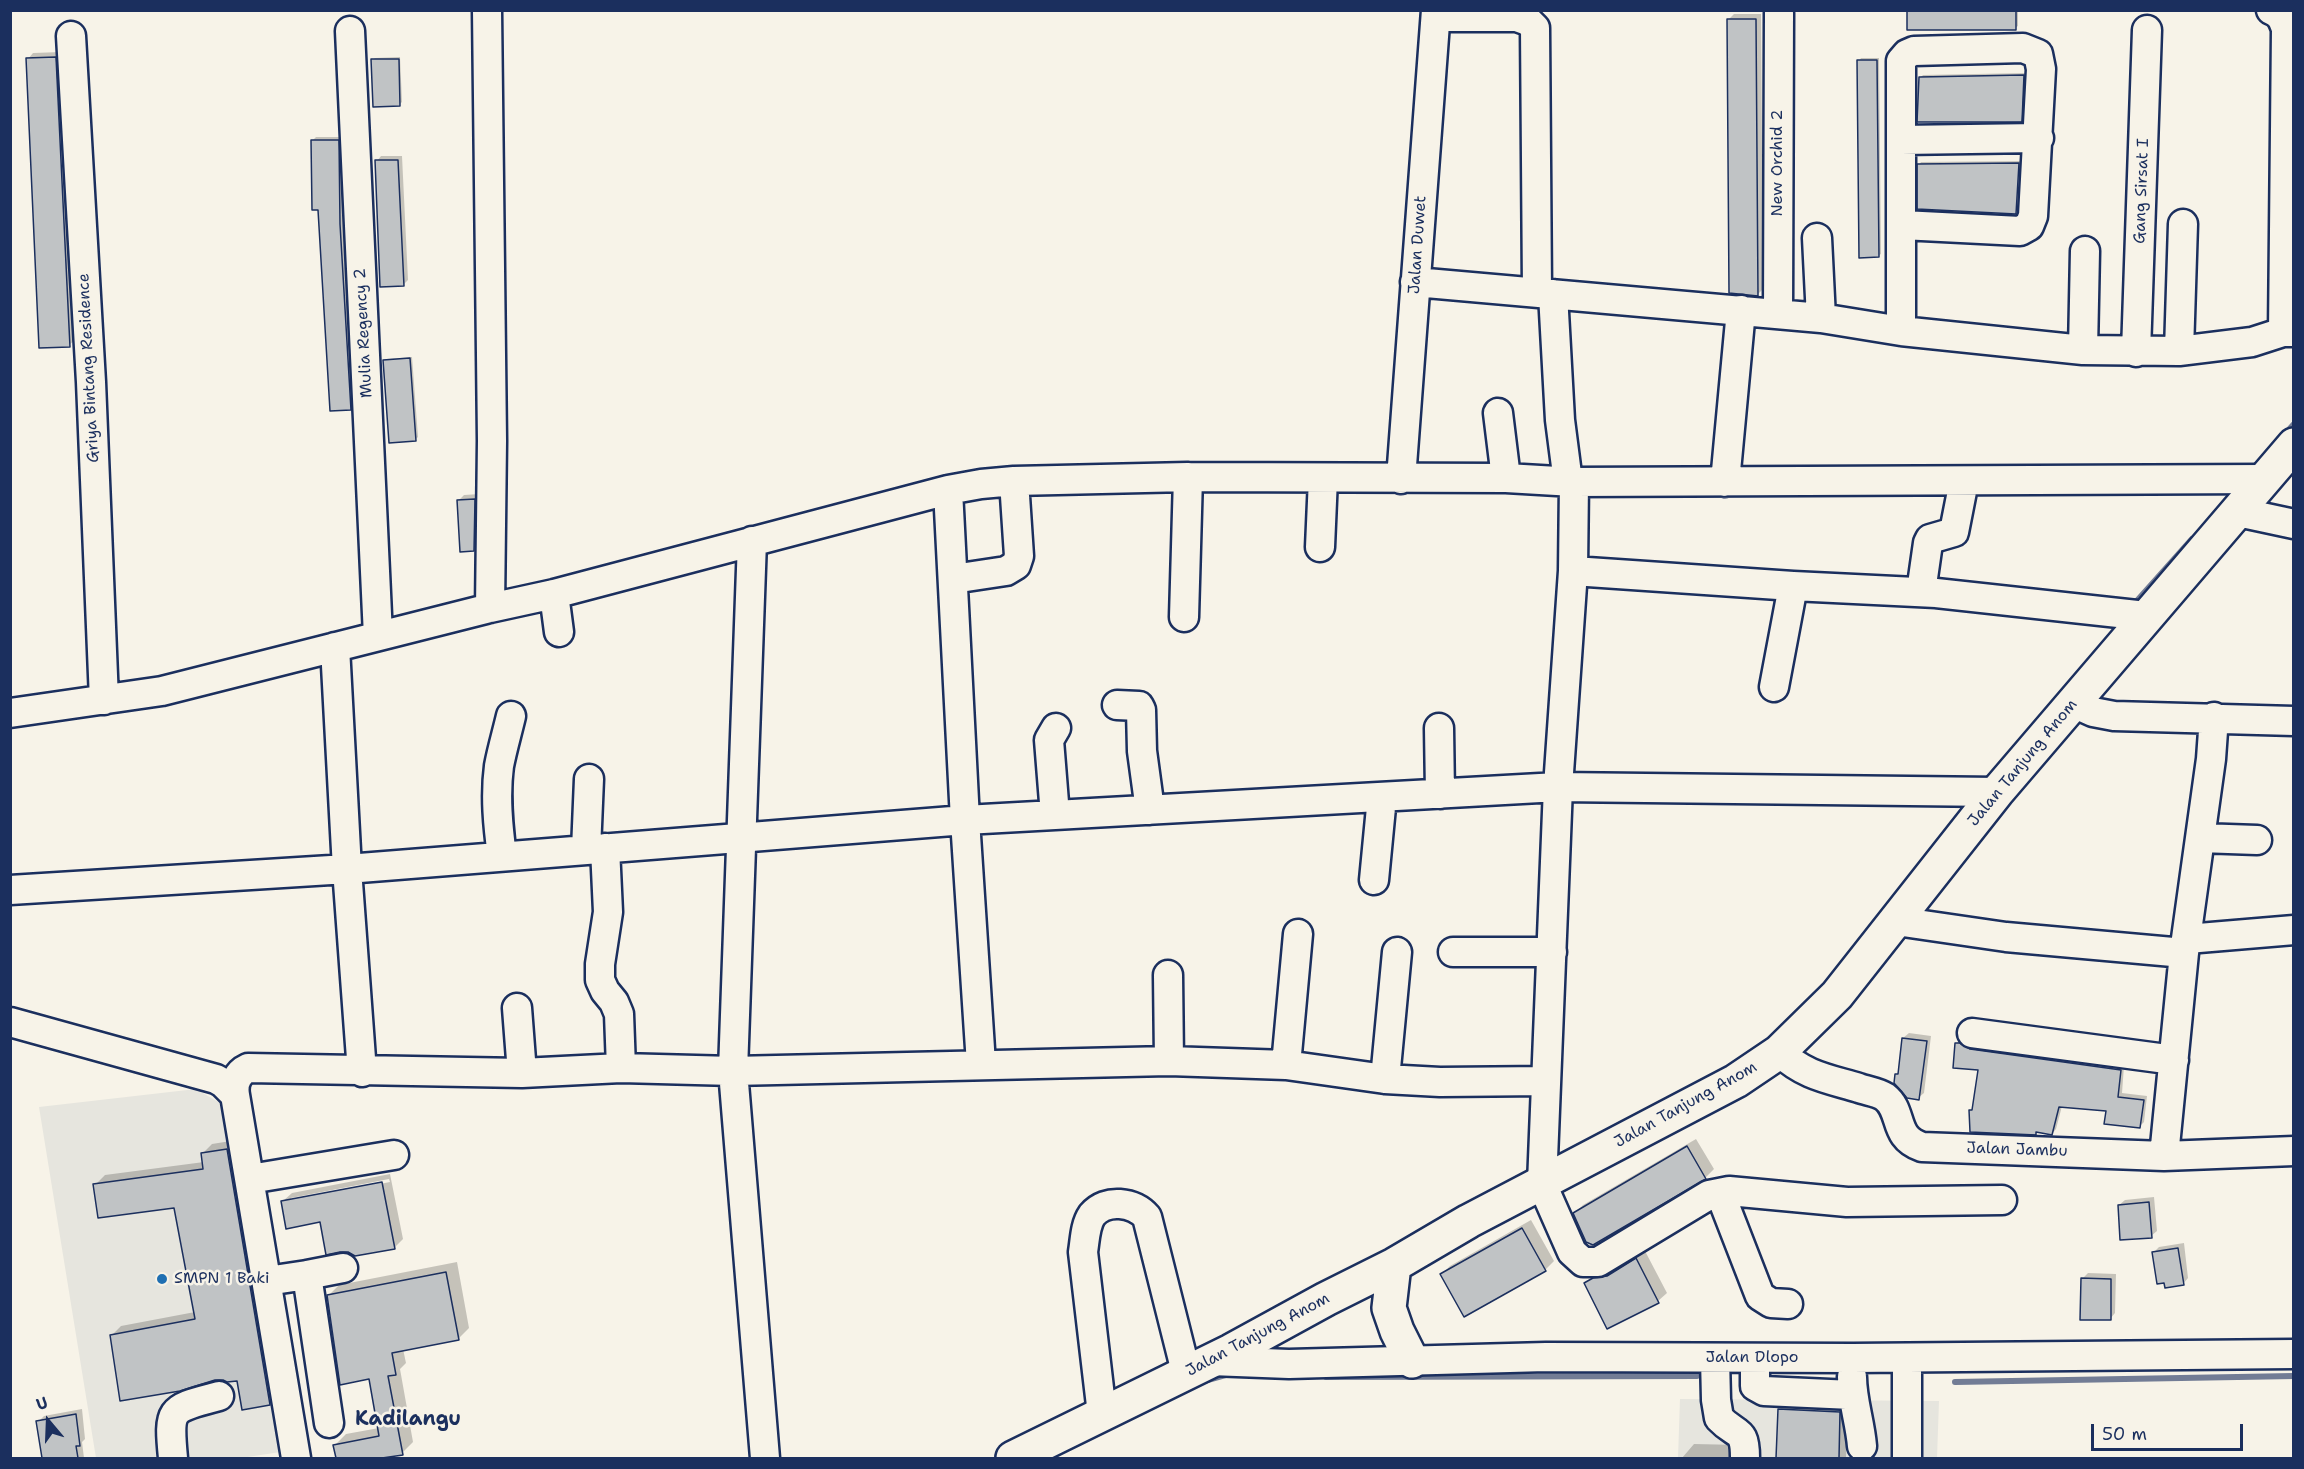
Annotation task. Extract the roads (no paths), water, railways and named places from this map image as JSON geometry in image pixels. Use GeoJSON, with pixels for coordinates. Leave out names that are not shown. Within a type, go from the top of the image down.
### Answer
{"type":"FeatureCollection","features":[{"type":"Feature","properties":{"kind":"main road","name":"Jalan Tanjung Anom"},"geometry":{"type":"LineString","coordinates":[[1013,1458],[1198,1367],[1394,1265],[1468,1221],[1736,1081],[1779,1052],[1837,995],[1998,792],[2294,445]]}},
{"type":"Feature","properties":{"kind":"main road"},"geometry":{"type":"LineString","coordinates":[[1394,1265],[1389,1308],[1397,1331],[1412,1361]]}},
{"type":"Feature","properties":{"kind":"street"},"geometry":{"type":"LineString","coordinates":[[487,10],[492,441],[490,608]]}},
{"type":"Feature","properties":{"kind":"street"},"geometry":{"type":"LineString","coordinates":[[1415,282],[1821,318],[1901,331],[2083,350],[2180,351],[2252,342],[2288,332],[2286,29],[2283,19],[2271,10]]}},
{"type":"Feature","properties":{"kind":"street","name":"New Orchid 2"},"geometry":{"type":"LineString","coordinates":[[1778,314],[1779,13]]}},
{"type":"Feature","properties":{"kind":"street"},"geometry":{"type":"LineString","coordinates":[[1436,14],[1516,17],[1528,21],[1535,28],[1545,292],[1560,420],[1571,482],[1573,571],[1558,787],[1542,1184],[1572,1252],[1583,1262],[1598,1262],[1700,1200],[1720,1193],[1746,1192],[1824,1202],[2002,1200]]}},
{"type":"Feature","properties":{"kind":"street","name":"Jalan Duwet"},"geometry":{"type":"LineString","coordinates":[[1401,479],[1436,14]]}},
{"type":"Feature","properties":{"kind":"street","name":"Gang Sirsat I"},"geometry":{"type":"LineString","coordinates":[[2136,352],[2146,30]]}},
{"type":"Feature","properties":{"kind":"street","name":"Mulia Regency 2"},"geometry":{"type":"LineString","coordinates":[[350,31],[378,636]]}},
{"type":"Feature","properties":{"kind":"street","name":"Griya Bintang Residence"},"geometry":{"type":"LineString","coordinates":[[71,36],[91,382],[104,700]]}},
{"type":"Feature","properties":{"kind":"street"},"geometry":{"type":"LineString","coordinates":[[1901,331],[1901,61],[1907,54],[1914,51],[2023,48],[2038,54],[2040,60],[2039,138],[2031,222],[2020,231],[1902,225]]}},
{"type":"Feature","properties":{"kind":"street"},"geometry":{"type":"LineString","coordinates":[[1901,140],[2039,138]]}},
{"type":"Feature","properties":{"kind":"street"},"geometry":{"type":"LineString","coordinates":[[2180,351],[2182,224]]}},
{"type":"Feature","properties":{"kind":"street"},"geometry":{"type":"LineString","coordinates":[[1817,238],[1821,318]]}},
{"type":"Feature","properties":{"kind":"street"},"geometry":{"type":"LineString","coordinates":[[2083,350],[2085,251]]}},
{"type":"Feature","properties":{"kind":"street"},"geometry":{"type":"LineString","coordinates":[[1725,482],[1741,310]]}},
{"type":"Feature","properties":{"kind":"street"},"geometry":{"type":"LineString","coordinates":[[1498,413],[1506,478]]}},
{"type":"Feature","properties":{"kind":"street"},"geometry":{"type":"LineString","coordinates":[[10,714],[162,691],[554,594],[948,490],[981,484],[1188,477],[1506,478],[1571,482],[2265,479]]}},
{"type":"Feature","properties":{"kind":"street"},"geometry":{"type":"LineString","coordinates":[[1184,617],[1188,477]]}},
{"type":"Feature","properties":{"kind":"street"},"geometry":{"type":"LineString","coordinates":[[1320,547],[1323,478]]}},
{"type":"Feature","properties":{"kind":"street"},"geometry":{"type":"LineString","coordinates":[[1921,592],[1928,543],[1930,539],[1954,532],[1964,481]]}},
{"type":"Feature","properties":{"kind":"street"},"geometry":{"type":"LineString","coordinates":[[954,579],[1006,571],[1016,565],[1019,556],[1014,482]]}},
{"type":"Feature","properties":{"kind":"street"},"geometry":{"type":"LineString","coordinates":[[948,490],[965,820],[981,1064]]}},
{"type":"Feature","properties":{"kind":"street"},"geometry":{"type":"LineString","coordinates":[[2238,512],[2294,524]]}},
{"type":"Feature","properties":{"kind":"street"},"geometry":{"type":"LineString","coordinates":[[752,541],[733,1071],[765,1458]]}},
{"type":"Feature","properties":{"kind":"street"},"geometry":{"type":"LineString","coordinates":[[1573,571],[1921,592],[2146,616]]}},
{"type":"Feature","properties":{"kind":"street"},"geometry":{"type":"LineString","coordinates":[[1774,687],[1793,586]]}},
{"type":"Feature","properties":{"kind":"street"},"geometry":{"type":"LineString","coordinates":[[554,594],[559,632]]}},
{"type":"Feature","properties":{"kind":"street"},"geometry":{"type":"LineString","coordinates":[[335,647],[347,869],[362,1072]]}},
{"type":"Feature","properties":{"kind":"street"},"geometry":{"type":"LineString","coordinates":[[2073,703],[2093,712],[2114,716],[2294,721]]}},
{"type":"Feature","properties":{"kind":"street"},"geometry":{"type":"LineString","coordinates":[[1117,705],[1139,706],[1141,710],[1142,751],[1150,810]]}},
{"type":"Feature","properties":{"kind":"street"},"geometry":{"type":"LineString","coordinates":[[502,856],[498,826],[498,785],[511,716]]}},
{"type":"Feature","properties":{"kind":"street"},"geometry":{"type":"LineString","coordinates":[[2164,1156],[2185,946],[2211,759],[2214,717]]}},
{"type":"Feature","properties":{"kind":"street"},"geometry":{"type":"LineString","coordinates":[[1055,815],[1048,740],[1056,728]]}},
{"type":"Feature","properties":{"kind":"street"},"geometry":{"type":"LineString","coordinates":[[1439,728],[1440,794]]}},
{"type":"Feature","properties":{"kind":"street"},"geometry":{"type":"LineString","coordinates":[[589,779],[596,849],[608,912],[600,964],[600,980],[619,1014],[621,1068]]}},
{"type":"Feature","properties":{"kind":"street"},"geometry":{"type":"LineString","coordinates":[[10,890],[347,869],[965,820],[1558,787],[1998,792]]}},
{"type":"Feature","properties":{"kind":"street"},"geometry":{"type":"LineString","coordinates":[[1374,880],[1382,797]]}},
{"type":"Feature","properties":{"kind":"street"},"geometry":{"type":"LineString","coordinates":[[2200,838],[2257,840]]}},
{"type":"Feature","properties":{"kind":"street"},"geometry":{"type":"LineString","coordinates":[[1896,921],[2006,938],[2185,946],[2294,930]]}},
{"type":"Feature","properties":{"kind":"street"},"geometry":{"type":"LineString","coordinates":[[1286,1065],[1298,934]]}},
{"type":"Feature","properties":{"kind":"street"},"geometry":{"type":"LineString","coordinates":[[1386,1079],[1397,952]]}},
{"type":"Feature","properties":{"kind":"street"},"geometry":{"type":"LineString","coordinates":[[1453,952],[1552,952]]}},
{"type":"Feature","properties":{"kind":"street"},"geometry":{"type":"LineString","coordinates":[[1168,975],[1169,1061]]}},
{"type":"Feature","properties":{"kind":"street"},"geometry":{"type":"LineString","coordinates":[[517,1008],[522,1073]]}},
{"type":"Feature","properties":{"kind":"street"},"geometry":{"type":"LineString","coordinates":[[10,1022],[216,1079],[235,1095]]}},
{"type":"Feature","properties":{"kind":"street"},"geometry":{"type":"LineString","coordinates":[[1972,1033],[2174,1060]]}},
{"type":"Feature","properties":{"kind":"street","name":"Jalan Jambu"},"geometry":{"type":"LineString","coordinates":[[1779,1052],[1796,1067],[1812,1074],[1882,1095],[1891,1105],[1903,1134],[1911,1143],[1922,1147],[2164,1156],[2294,1151]]}},
{"type":"Feature","properties":{"kind":"street"},"geometry":{"type":"LineString","coordinates":[[296,1458],[235,1095],[235,1081],[242,1071],[248,1068],[362,1072],[522,1073],[621,1068],[733,1071],[1169,1061],[1286,1065],[1386,1079],[1440,1082],[1546,1081]]}},
{"type":"Feature","properties":{"kind":"street"},"geometry":{"type":"LineString","coordinates":[[250,1179],[394,1155]]}},
{"type":"Feature","properties":{"kind":"street"},"geometry":{"type":"LineString","coordinates":[[1720,1193],[1761,1296],[1771,1303],[1788,1304]]}},
{"type":"Feature","properties":{"kind":"street"},"geometry":{"type":"LineString","coordinates":[[1102,1414],[1083,1252],[1085,1233],[1091,1217],[1099,1209],[1120,1204],[1139,1208],[1147,1217],[1198,1367]]}},
{"type":"Feature","properties":{"kind":"street"},"geometry":{"type":"LineString","coordinates":[[267,1281],[343,1268]]}},
{"type":"Feature","properties":{"kind":"street"},"geometry":{"type":"LineString","coordinates":[[307,1275],[329,1423]]}},
{"type":"Feature","properties":{"kind":"street","name":"Jalan Dlopo"},"geometry":{"type":"LineString","coordinates":[[1198,1367],[1546,1357],[1715,1358],[1756,1372],[1853,1358],[2294,1354]]}},
{"type":"Feature","properties":{"kind":"street"},"geometry":{"type":"LineString","coordinates":[[1715,1358],[1719,1418],[1743,1436],[1745,1458]]}},
{"type":"Feature","properties":{"kind":"street"},"geometry":{"type":"LineString","coordinates":[[1853,1358],[1852,1395],[1860,1424],[1862,1452],[1888,1442],[1907,1450],[1907,1358]]}},
{"type":"Feature","properties":{"kind":"street"},"geometry":{"type":"LineString","coordinates":[[1756,1372],[1764,1391],[1852,1395]]}},
{"type":"Feature","properties":{"kind":"street"},"geometry":{"type":"LineString","coordinates":[[174,1458],[170,1425],[174,1413],[187,1404],[219,1396]]}},
{"type":"Feature","properties":{"kind":"waterway"},"geometry":{"type":"LineString","coordinates":[[2285,434],[2294,424]]}},
{"type":"Feature","properties":{"kind":"waterway"},"geometry":{"type":"LineString","coordinates":[[2135,603],[2192,539]]}},
{"type":"Feature","properties":{"kind":"waterway"},"geometry":{"type":"LineString","coordinates":[[1204,1381],[1229,1374]]}},
{"type":"Feature","properties":{"kind":"waterway"},"geometry":{"type":"LineString","coordinates":[[1326,1377],[1697,1376]]}},
{"type":"Feature","properties":{"kind":"waterway"},"geometry":{"type":"LineString","coordinates":[[1955,1382],[2294,1376]]}},
{"type":"Feature","properties":{"kind":"place","name":"SMPN 1 Baki"},"geometry":{"type":"Point","coordinates":[162,1279]}},
{"type":"Feature","properties":{"kind":"district","name":"Kadilangu"},"geometry":{"type":"Point","coordinates":[408,1420]}}]}
